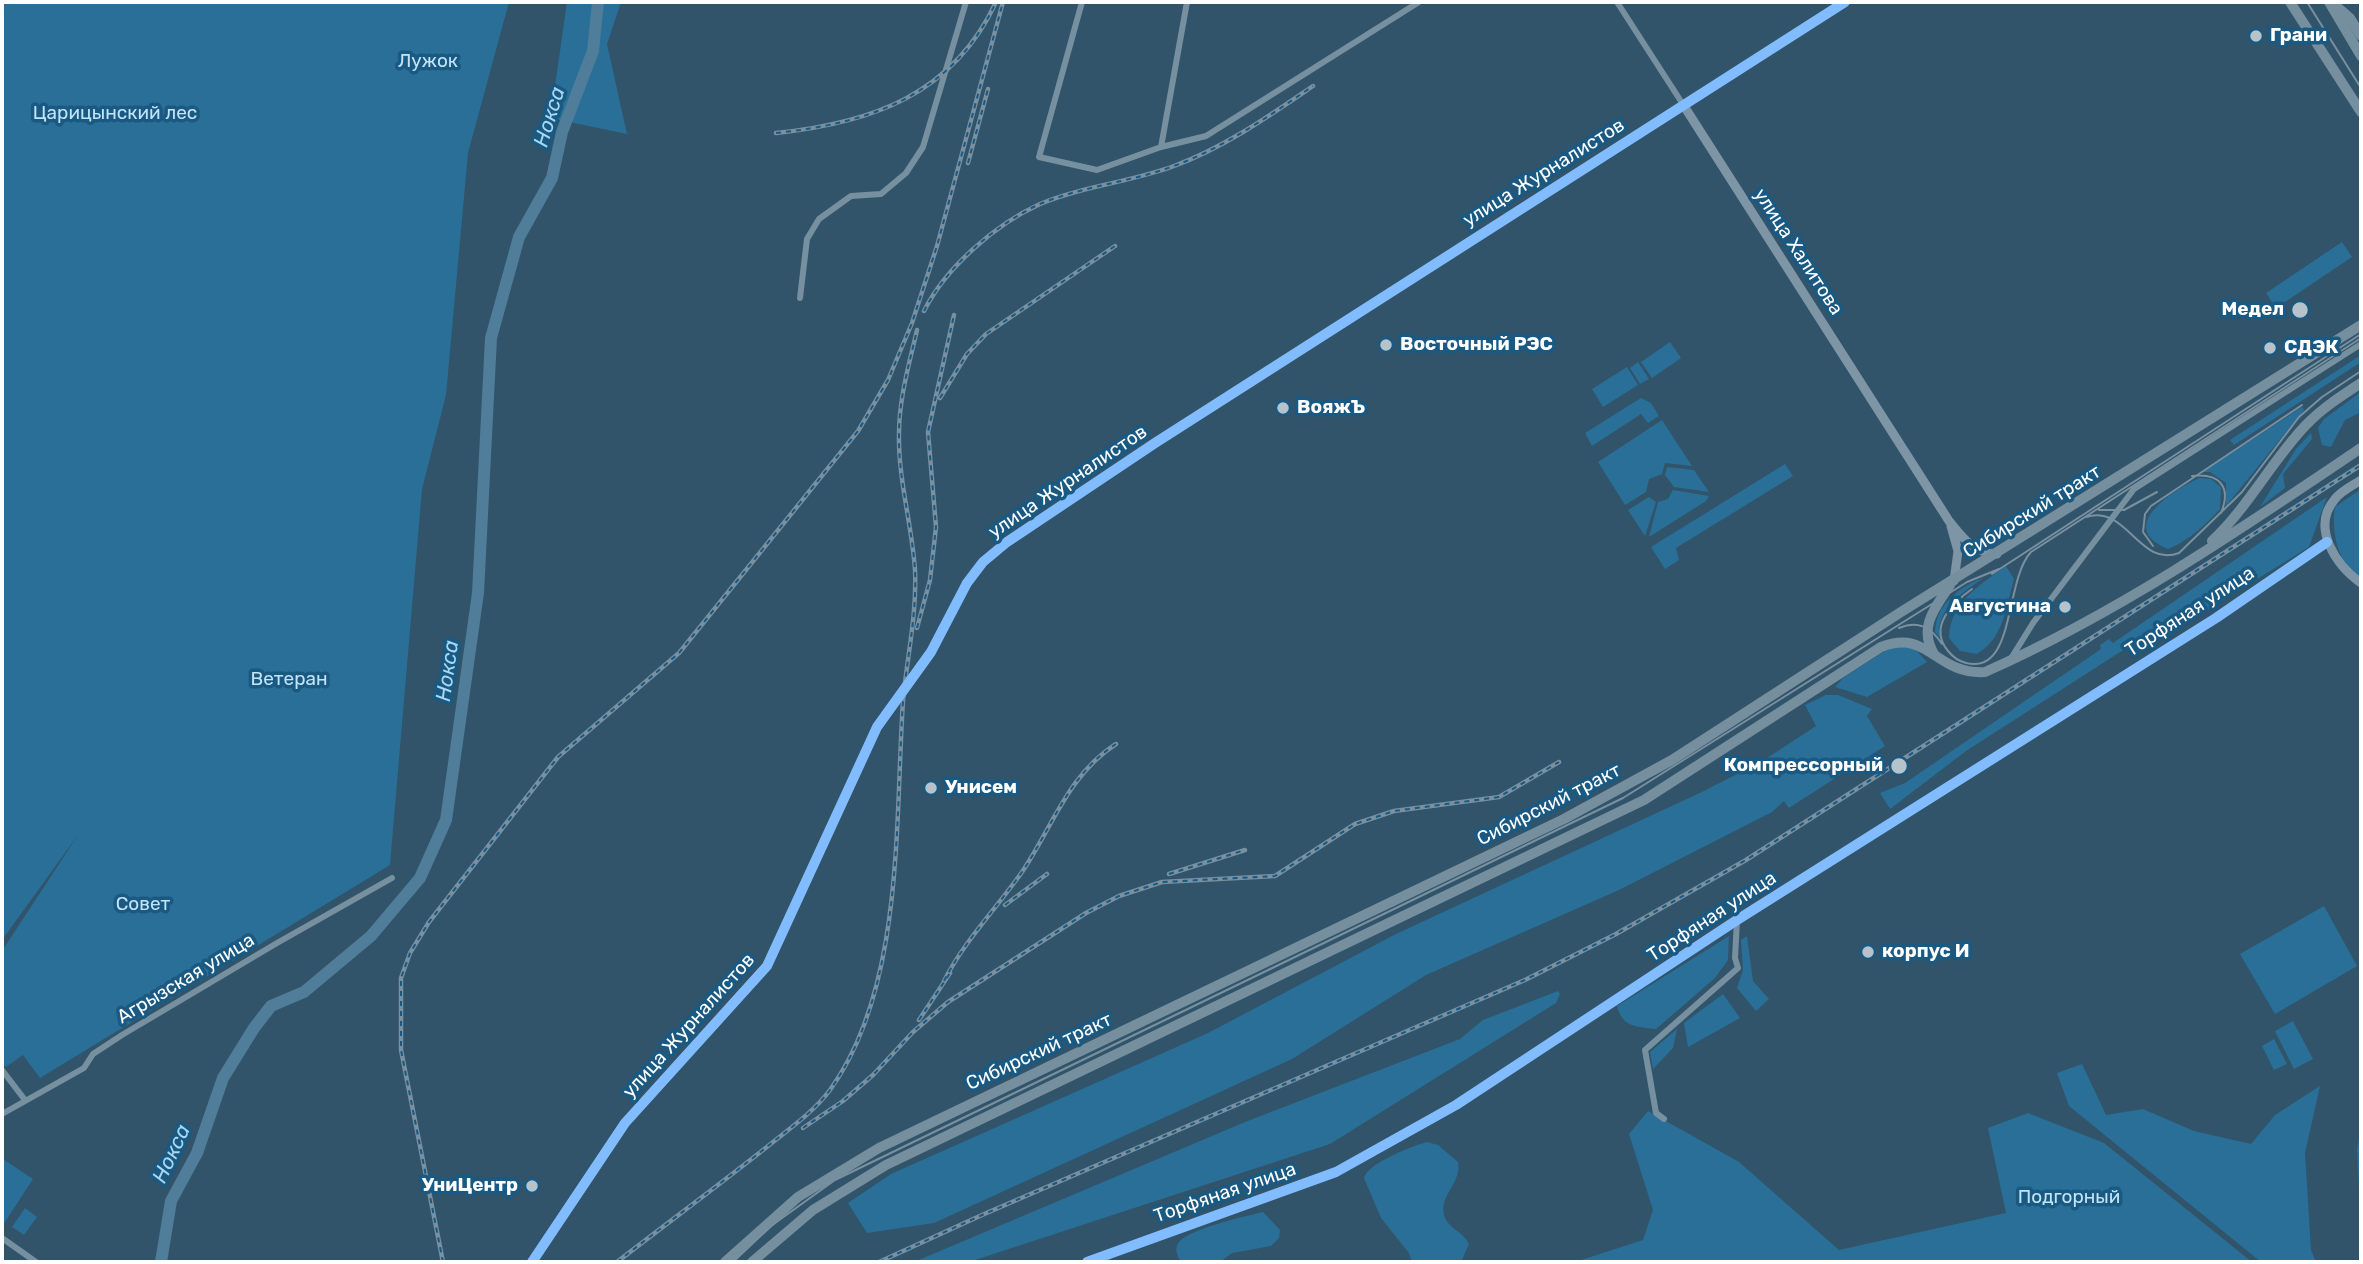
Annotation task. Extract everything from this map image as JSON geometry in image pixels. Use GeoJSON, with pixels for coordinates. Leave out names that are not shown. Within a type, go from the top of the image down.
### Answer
{"type":"FeatureCollection","features":[{"type":"Feature","properties":{"kind":"main road"},"geometry":{"type":"LineString","coordinates":[[2290,2],[2361,112]]}},
{"type":"Feature","properties":{"kind":"main road"},"geometry":{"type":"LineString","coordinates":[[2330,2],[2350,18],[2361,36]]}},
{"type":"Feature","properties":{"kind":"main road"},"geometry":{"type":"LineString","coordinates":[[2330,2],[2361,56]]}},
{"type":"Feature","properties":{"kind":"main road","name":"Сибирский тракт"},"geometry":{"type":"LineString","coordinates":[[725,1262],[798,1197],[879,1147],[1564,819],[1672,760],[2361,326]]}},
{"type":"Feature","properties":{"kind":"main road"},"geometry":{"type":"LineString","coordinates":[[2199,553],[2238,514],[2315,415],[2361,383]]}},
{"type":"Feature","properties":{"kind":"main road","name":"Сибирский тракт"},"geometry":{"type":"LineString","coordinates":[[752,1262],[821,1203],[886,1165],[1644,800],[1881,647],[1905,640],[1915,642],[1950,667],[1971,673],[1985,672],[2094,617],[2361,449]]}},
{"type":"Feature","properties":{"kind":"main road"},"geometry":{"type":"LineString","coordinates":[[1935,656],[1928,640],[1927,627],[1935,608],[1953,582]]}},
{"type":"Feature","properties":{"kind":"street"},"geometry":{"type":"LineString","coordinates":[[800,298],[807,239],[819,219],[851,196],[881,194],[906,173],[923,147],[966,2]]}},
{"type":"Feature","properties":{"kind":"street"},"geometry":{"type":"LineString","coordinates":[[1082,2],[1039,157],[1097,170],[1161,147],[1206,136],[1419,2]]}},
{"type":"Feature","properties":{"kind":"street"},"geometry":{"type":"LineString","coordinates":[[1161,147],[1187,2]]}},
{"type":"Feature","properties":{"kind":"street","name":"улица Халитова"},"geometry":{"type":"LineString","coordinates":[[1617,2],[1950,521]]}},
{"type":"Feature","properties":{"kind":"street","name":"улица Журналистов"},"geometry":{"type":"LineString","coordinates":[[532,1262],[625,1123],[767,966],[877,727],[931,652],[967,583],[983,562],[1007,542],[1144,450],[1845,2]]}},
{"type":"Feature","properties":{"kind":"street","name":"Сибирский тракт"},"geometry":{"type":"LineString","coordinates":[[2010,660],[2033,623],[2134,489],[2361,344]]}},
{"type":"Feature","properties":{"kind":"street"},"geometry":{"type":"LineString","coordinates":[[2361,481],[2332,503],[2325,521],[2328,542],[2344,568],[2361,583]]}},
{"type":"Feature","properties":{"kind":"street"},"geometry":{"type":"LineString","coordinates":[[1950,521],[1977,550],[1997,554]]}},
{"type":"Feature","properties":{"kind":"street"},"geometry":{"type":"LineString","coordinates":[[1950,521],[1958,551],[1953,582]]}},
{"type":"Feature","properties":{"kind":"street","name":"Торфяная улица"},"geometry":{"type":"LineString","coordinates":[[1087,1262],[1336,1172],[1456,1105],[1737,920],[2216,618],[2328,542]]}},
{"type":"Feature","properties":{"kind":"street","name":"Агрызская улица"},"geometry":{"type":"LineString","coordinates":[[2,1114],[84,1068],[93,1054],[122,1035],[392,878]]}},
{"type":"Feature","properties":{"kind":"street"},"geometry":{"type":"LineString","coordinates":[[1664,1119],[1656,1113],[1645,1050],[1738,968],[1737,920]]}},
{"type":"Feature","properties":{"kind":"street"},"geometry":{"type":"LineString","coordinates":[[2,1070],[25,1100]]}},
{"type":"Feature","properties":{"kind":"street"},"geometry":{"type":"LineString","coordinates":[[2,1238],[36,1262]]}},
{"type":"Feature","properties":{"kind":"green space"},"geometry":{"type":"Polygon","coordinates":[[[2,2],[509,2],[468,153],[446,395],[422,489],[390,865],[40,1078],[23,1055],[6,1067],[2,1063],[2,951],[78,835],[2,940],[2,2]]]}},
{"type":"Feature","properties":{"kind":"green space"},"geometry":{"type":"Polygon","coordinates":[[[567,2],[621,2],[607,44],[627,134],[555,119],[553,100],[567,2]]]}},
{"type":"Feature","properties":{"kind":"green space"},"geometry":{"type":"Polygon","coordinates":[[[2342,242],[2352,257],[2276,308],[2266,293],[2342,242]]]}},
{"type":"Feature","properties":{"kind":"green space"},"geometry":{"type":"Polygon","coordinates":[[[1670,342],[1681,358],[1652,378],[1641,362],[1670,342]]]}},
{"type":"Feature","properties":{"kind":"green space"},"geometry":{"type":"Polygon","coordinates":[[[2361,355],[2361,362],[2234,445],[2230,440],[2361,355]]]}},
{"type":"Feature","properties":{"kind":"green space"},"geometry":{"type":"Polygon","coordinates":[[[1638,362],[1649,379],[1640,384],[1630,368],[1638,362]]]}},
{"type":"Feature","properties":{"kind":"green space"},"geometry":{"type":"Polygon","coordinates":[[[1627,367],[1638,385],[1603,407],[1592,389],[1627,367]]]}},
{"type":"Feature","properties":{"kind":"green space"},"geometry":{"type":"Polygon","coordinates":[[[2361,392],[2361,412],[2345,420],[2331,447],[2322,445],[2318,428],[2324,419],[2361,392]]]}},
{"type":"Feature","properties":{"kind":"green space"},"geometry":{"type":"Polygon","coordinates":[[[1641,398],[1651,403],[1659,416],[1648,423],[1641,414],[1592,446],[1585,433],[1641,398]]]}},
{"type":"Feature","properties":{"kind":"green space"},"geometry":{"type":"Polygon","coordinates":[[[2302,407],[2304,410],[2226,506],[2226,483],[2210,472],[2203,472],[2302,407]]]}},
{"type":"Feature","properties":{"kind":"green space"},"geometry":{"type":"Polygon","coordinates":[[[1662,420],[1692,466],[1665,463],[1662,474],[1649,479],[1646,492],[1625,505],[1598,462],[1662,420]]]}},
{"type":"Feature","properties":{"kind":"green space"},"geometry":{"type":"Polygon","coordinates":[[[2311,433],[2312,439],[2283,474],[2285,488],[2260,507],[2296,449],[2311,433]]]}},
{"type":"Feature","properties":{"kind":"green space"},"geometry":{"type":"Polygon","coordinates":[[[1785,464],[1793,476],[1676,548],[1679,560],[1665,569],[1651,547],[1785,464]]]}},
{"type":"Feature","properties":{"kind":"green space"},"geometry":{"type":"Polygon","coordinates":[[[1667,467],[1694,470],[1709,492],[1674,487],[1665,475],[1667,467]]]}},
{"type":"Feature","properties":{"kind":"green space"},"geometry":{"type":"Polygon","coordinates":[[[2199,478],[2211,479],[2221,487],[2220,509],[2196,532],[2168,549],[2153,540],[2147,530],[2147,520],[2163,500],[2199,478]]]}},
{"type":"Feature","properties":{"kind":"green space"},"geometry":{"type":"Polygon","coordinates":[[[2361,489],[2361,577],[2353,572],[2341,556],[2335,537],[2334,516],[2335,507],[2361,489]]]}},
{"type":"Feature","properties":{"kind":"green space"},"geometry":{"type":"Polygon","coordinates":[[[1673,490],[1709,496],[1706,501],[1649,537],[1658,502],[1668,499],[1673,490]]]}},
{"type":"Feature","properties":{"kind":"green space"},"geometry":{"type":"Polygon","coordinates":[[[1649,497],[1656,502],[1645,536],[1628,510],[1649,497]]]}},
{"type":"Feature","properties":{"kind":"green space"},"geometry":{"type":"Polygon","coordinates":[[[2327,497],[2309,547],[2191,620],[2184,611],[1966,751],[1890,809],[1880,793],[1905,783],[2101,649],[2100,645],[2109,639],[2113,643],[2327,497]]]}},
{"type":"Feature","properties":{"kind":"green space"},"geometry":{"type":"Polygon","coordinates":[[[2006,566],[2014,579],[1998,631],[1977,654],[1960,651],[1949,638],[1955,614],[1968,596],[2006,566]]]}},
{"type":"Feature","properties":{"kind":"green space"},"geometry":{"type":"Polygon","coordinates":[[[1983,578],[1946,610],[1939,628],[1940,638],[1935,632],[1936,623],[1944,606],[1966,586],[1983,578]]]}},
{"type":"Feature","properties":{"kind":"green space"},"geometry":{"type":"Polygon","coordinates":[[[1902,645],[1915,649],[1927,662],[1867,697],[1835,687],[1843,678],[1888,649],[1902,645]]]}},
{"type":"Feature","properties":{"kind":"green space"},"geometry":{"type":"Polygon","coordinates":[[[1826,695],[1838,695],[1872,709],[1867,716],[1885,746],[1789,808],[1784,801],[1772,812],[1619,890],[1426,975],[1292,1059],[934,1223],[867,1233],[848,1203],[891,1174],[1208,1033],[1396,934],[1704,791],[1764,760],[1816,726],[1805,705],[1826,695]]]}},
{"type":"Feature","properties":{"kind":"green space"},"geometry":{"type":"Polygon","coordinates":[[[2324,906],[2357,966],[2275,1014],[2240,954],[2324,906]]]}},
{"type":"Feature","properties":{"kind":"green space"},"geometry":{"type":"Polygon","coordinates":[[[1729,936],[1728,960],[1715,978],[1656,1029],[1631,1025],[1619,1013],[1617,1006],[1729,936]]]}},
{"type":"Feature","properties":{"kind":"green space"},"geometry":{"type":"Polygon","coordinates":[[[1747,936],[1753,981],[1769,999],[1756,1011],[1737,988],[1743,970],[1741,940],[1747,936]]]}},
{"type":"Feature","properties":{"kind":"green space"},"geometry":{"type":"Polygon","coordinates":[[[1558,991],[1560,994],[1556,1003],[1330,1144],[969,1262],[914,1262],[1245,1122],[1460,1039],[1483,1020],[1558,991]]]}},
{"type":"Feature","properties":{"kind":"green space"},"geometry":{"type":"Polygon","coordinates":[[[1723,994],[1740,1018],[1688,1047],[1684,1023],[1723,994]]]}},
{"type":"Feature","properties":{"kind":"green space"},"geometry":{"type":"Polygon","coordinates":[[[2293,1021],[2313,1059],[2294,1069],[2275,1031],[2293,1021]]]}},
{"type":"Feature","properties":{"kind":"green space"},"geometry":{"type":"Polygon","coordinates":[[[1677,1029],[1673,1048],[1653,1069],[1650,1052],[1677,1029]]]}},
{"type":"Feature","properties":{"kind":"green space"},"geometry":{"type":"Polygon","coordinates":[[[2274,1039],[2287,1064],[2274,1070],[2262,1046],[2274,1039]]]}},
{"type":"Feature","properties":{"kind":"green space"},"geometry":{"type":"Polygon","coordinates":[[[2082,1064],[2106,1115],[2143,1109],[2194,1131],[2251,1144],[2275,1115],[2320,1086],[2305,1153],[2311,1250],[2316,1262],[2261,1262],[2069,1106],[2057,1073],[2082,1064]]]}},
{"type":"Feature","properties":{"kind":"green space","name":"Подгорный"},"geometry":{"type":"Polygon","coordinates":[[[1648,1111],[1739,1162],[1839,1250],[2006,1213],[1988,1128],[2028,1113],[2104,1143],[2252,1262],[1575,1262],[1643,1240],[1653,1210],[1629,1134],[1648,1111]]]}},
{"type":"Feature","properties":{"kind":"green space"},"geometry":{"type":"Polygon","coordinates":[[[2361,1129],[2361,1227],[2357,1149],[2361,1129]]]}},
{"type":"Feature","properties":{"kind":"green space"},"geometry":{"type":"Polygon","coordinates":[[[1427,1142],[1438,1145],[1458,1162],[1457,1176],[1443,1208],[1446,1220],[1469,1244],[1461,1262],[1412,1262],[1409,1253],[1381,1218],[1364,1178],[1367,1172],[1382,1161],[1427,1142]]]}},
{"type":"Feature","properties":{"kind":"green space"},"geometry":{"type":"Polygon","coordinates":[[[3,1159],[33,1179],[5,1222],[2,1220],[3,1159]]]}},
{"type":"Feature","properties":{"kind":"green space"},"geometry":{"type":"Polygon","coordinates":[[[25,1208],[37,1217],[24,1235],[12,1227],[25,1208]]]}},
{"type":"Feature","properties":{"kind":"green space"},"geometry":{"type":"Polygon","coordinates":[[[1263,1212],[1280,1230],[1279,1238],[1271,1246],[1232,1253],[1220,1262],[1181,1262],[1177,1247],[1185,1237],[1218,1224],[1263,1212]]]}},
{"type":"Feature","properties":{"kind":"waterway","name":"Нокса"},"geometry":{"type":"LineString","coordinates":[[161,1262],[171,1201],[197,1153],[223,1078],[254,1028],[271,1006],[304,992],[371,936],[420,878],[446,820],[478,593],[491,338],[519,237],[552,178],[562,132],[593,51],[598,2]]}},
{"type":"Feature","properties":{"kind":"tram line"},"geometry":{"type":"LineString","coordinates":[[2307,2],[2361,88]]}},
{"type":"Feature","properties":{"kind":"tram line"},"geometry":{"type":"LineString","coordinates":[[1992,574],[2361,334]]}},
{"type":"Feature","properties":{"kind":"tram line"},"geometry":{"type":"LineString","coordinates":[[1972,589],[1950,608],[1940,633],[1942,642],[1955,658],[1966,663],[1982,663],[1993,655],[2001,641],[2016,583],[2031,552],[2361,338]]}},
{"type":"Feature","properties":{"kind":"tram line"},"geometry":{"type":"LineString","coordinates":[[2086,517],[2100,515],[2112,519],[2153,552],[2165,555],[2179,553],[2242,492],[2299,417],[2322,397],[2361,371]]}},
{"type":"Feature","properties":{"kind":"tram line"},"geometry":{"type":"LineString","coordinates":[[2153,546],[2143,532],[2145,514],[2151,506],[2302,405]]}},
{"type":"Feature","properties":{"kind":"tram line"},"geometry":{"type":"LineString","coordinates":[[2192,476],[2209,477],[2221,483],[2225,495],[2221,513]]}},
{"type":"Feature","properties":{"kind":"tram line"},"geometry":{"type":"LineString","coordinates":[[2099,510],[2124,510],[2157,492]]}},
{"type":"Feature","properties":{"kind":"tram line"},"geometry":{"type":"LineString","coordinates":[[733,1262],[771,1226],[835,1180],[1623,798],[1967,582],[1999,569]]}},
{"type":"Feature","properties":{"kind":"tram line"},"geometry":{"type":"LineString","coordinates":[[1899,628],[1912,625],[1924,627],[1942,644]]}},
{"type":"Feature","properties":{"kind":"railway"},"geometry":{"type":"LineString","coordinates":[[776,133],[844,121],[876,112],[906,99],[933,82],[957,60],[978,34],[996,2]]}},
{"type":"Feature","properties":{"kind":"railway"},"geometry":{"type":"LineString","coordinates":[[443,1262],[401,1050],[401,978],[410,953],[429,922],[558,757],[679,653],[858,431],[888,380],[912,323],[937,246],[1003,2]]}},
{"type":"Feature","properties":{"kind":"railway"},"geometry":{"type":"LineString","coordinates":[[924,311],[933,295],[959,263],[990,235],[1023,213],[1056,198],[1158,171],[1193,158],[1246,130],[1313,86]]}},
{"type":"Feature","properties":{"kind":"railway"},"geometry":{"type":"LineString","coordinates":[[968,163],[988,89]]}},
{"type":"Feature","properties":{"kind":"railway"},"geometry":{"type":"LineString","coordinates":[[940,398],[967,354],[986,334],[1115,246]]}},
{"type":"Feature","properties":{"kind":"railway"},"geometry":{"type":"LineString","coordinates":[[917,628],[930,580],[936,527],[928,432],[954,315]]}},
{"type":"Feature","properties":{"kind":"railway"},"geometry":{"type":"LineString","coordinates":[[617,1262],[815,1107],[830,1090],[854,1049],[872,1003],[884,954],[891,903],[903,701],[915,603],[915,570],[899,451],[899,421],[917,330]]}},
{"type":"Feature","properties":{"kind":"railway"},"geometry":{"type":"LineString","coordinates":[[879,1262],[1525,980],[1616,934],[1746,860],[2361,465]]}},
{"type":"Feature","properties":{"kind":"railway"},"geometry":{"type":"LineString","coordinates":[[944,981],[971,938],[1022,872],[1073,786],[1099,757],[1116,744]]}},
{"type":"Feature","properties":{"kind":"railway"},"geometry":{"type":"LineString","coordinates":[[803,1128],[843,1101],[873,1075],[913,1032],[948,1002],[1086,913],[1119,896],[1162,882],[1275,876],[1355,824],[1394,811],[1499,797],[1559,762]]}},
{"type":"Feature","properties":{"kind":"railway"},"geometry":{"type":"LineString","coordinates":[[1169,874],[1245,850]]}},
{"type":"Feature","properties":{"kind":"railway"},"geometry":{"type":"LineString","coordinates":[[1005,905],[1047,874]]}},
{"type":"Feature","properties":{"kind":"railway"},"geometry":{"type":"LineString","coordinates":[[919,1020],[950,973]]}},
{"type":"Feature","properties":{"kind":"cycle path"},"geometry":{"type":"LineString","coordinates":[[532,1262],[625,1123],[767,966],[877,727],[931,652],[967,583],[983,562],[1007,542],[1155,443],[1845,2]]}},
{"type":"Feature","properties":{"kind":"cycle path"},"geometry":{"type":"LineString","coordinates":[[1087,1262],[1336,1172],[1456,1105],[1737,920],[2216,618],[2327,542]]}},
{"type":"Feature","properties":{"kind":"place","name":"Грани"},"geometry":{"type":"Point","coordinates":[2256,36]}},
{"type":"Feature","properties":{"kind":"place","name":"Медел"},"geometry":{"type":"Point","coordinates":[2300,310]}},
{"type":"Feature","properties":{"kind":"place","name":"Восточный РЭС"},"geometry":{"type":"Point","coordinates":[1386,345]}},
{"type":"Feature","properties":{"kind":"place","name":"СДЭК"},"geometry":{"type":"Point","coordinates":[2270,348]}},
{"type":"Feature","properties":{"kind":"place","name":"ВояжЪ"},"geometry":{"type":"Point","coordinates":[1283,408]}},
{"type":"Feature","properties":{"kind":"place","name":"Августина"},"geometry":{"type":"Point","coordinates":[2065,607]}},
{"type":"Feature","properties":{"kind":"place","name":"Компрессорный"},"geometry":{"type":"Point","coordinates":[1899,766]}},
{"type":"Feature","properties":{"kind":"place","name":"Унисем"},"geometry":{"type":"Point","coordinates":[931,788]}},
{"type":"Feature","properties":{"kind":"place","name":"корпус И"},"geometry":{"type":"Point","coordinates":[1868,952]}},
{"type":"Feature","properties":{"kind":"place","name":"УниЦентр"},"geometry":{"type":"Point","coordinates":[532,1186]}},
{"type":"Feature","properties":{"kind":"park label","name":"Лужок"},"geometry":{"type":"Point","coordinates":[428,62]}},
{"type":"Feature","properties":{"kind":"park label","name":"Царицынский лес"},"geometry":{"type":"Point","coordinates":[115,114]}},
{"type":"Feature","properties":{"kind":"park label","name":"Ветеран"},"geometry":{"type":"Point","coordinates":[289,680]}},
{"type":"Feature","properties":{"kind":"park label","name":"Совет"},"geometry":{"type":"Point","coordinates":[143,905]}}]}
